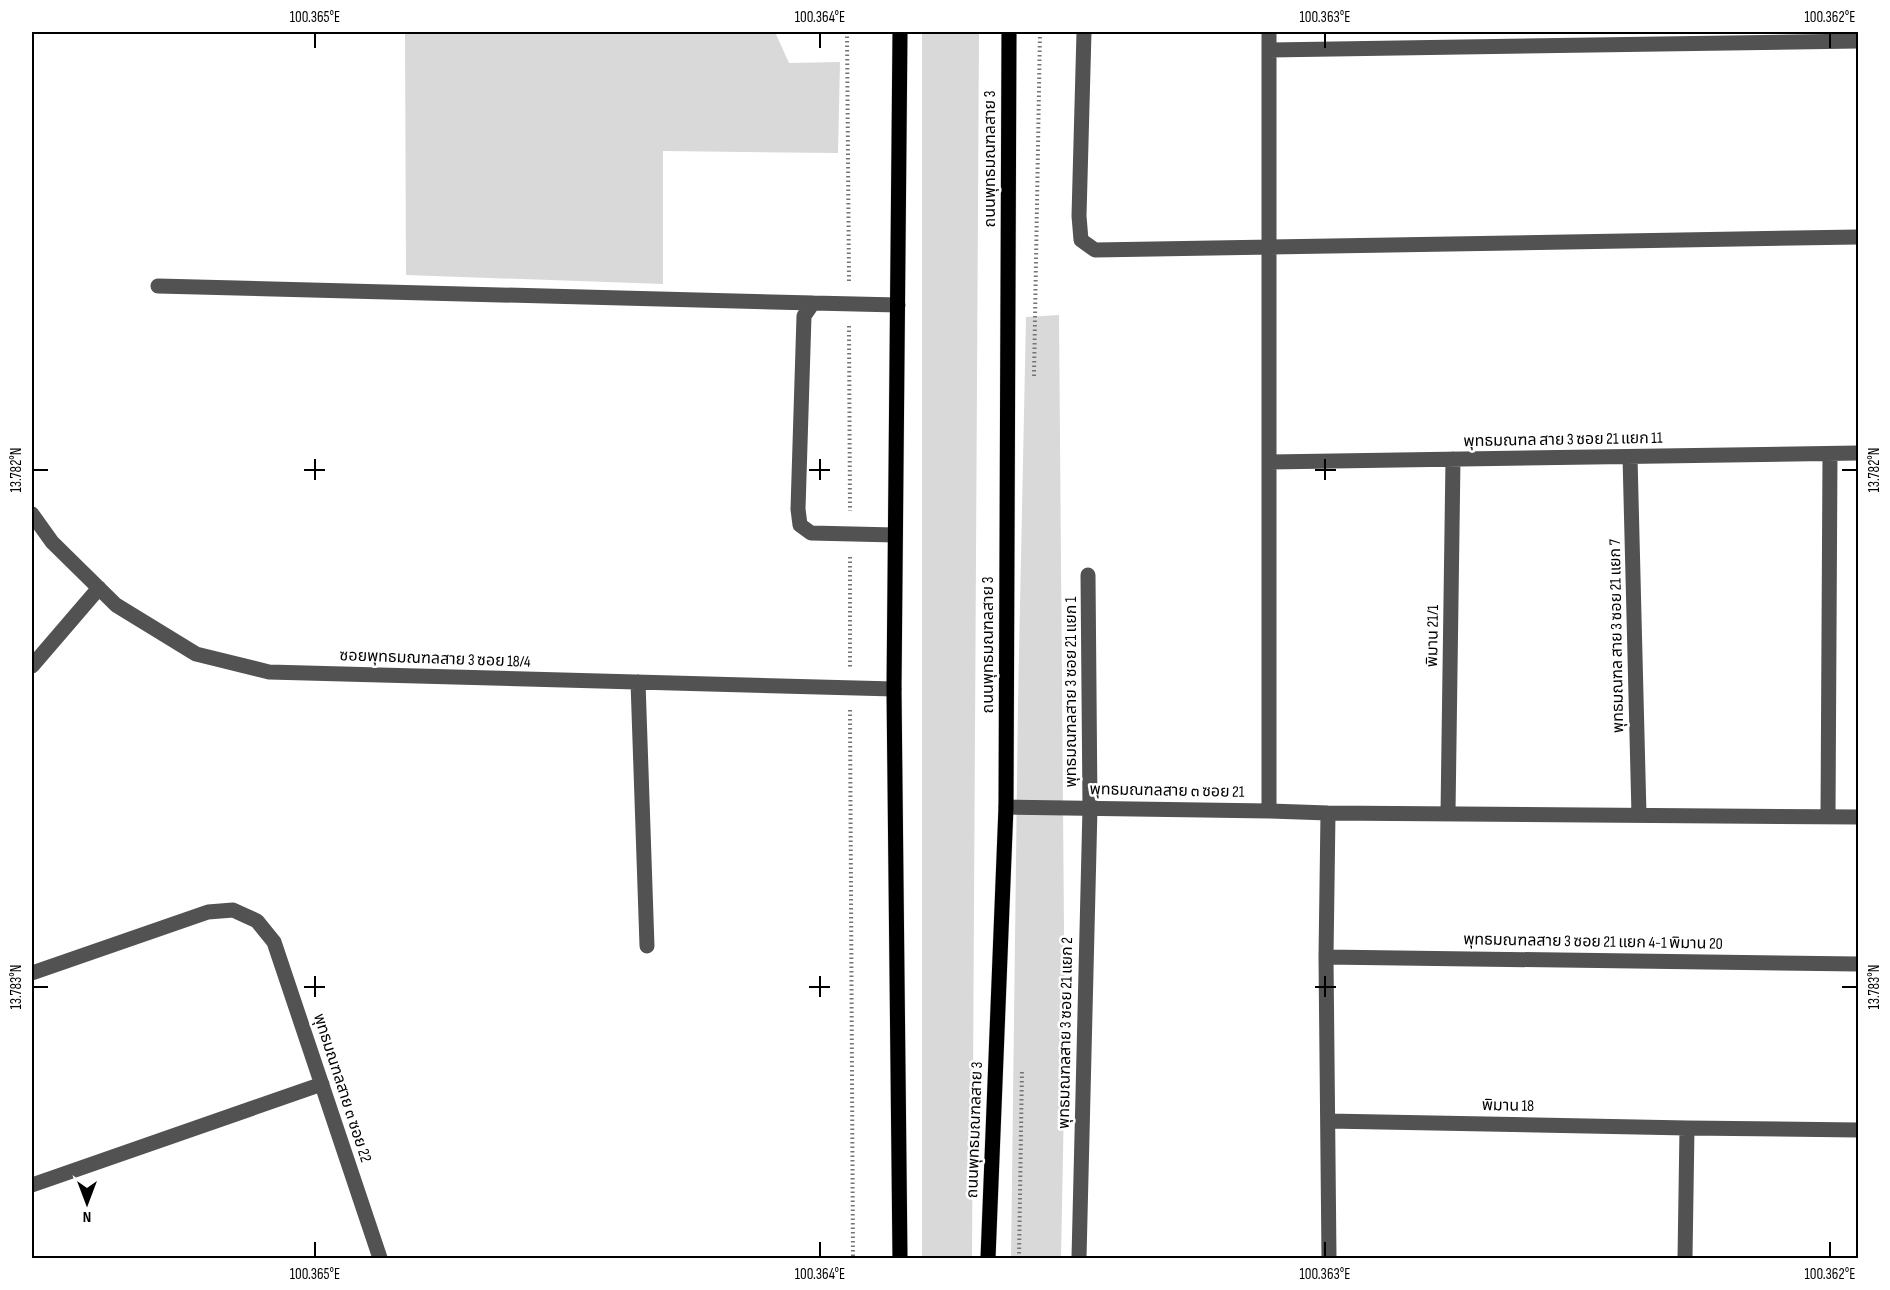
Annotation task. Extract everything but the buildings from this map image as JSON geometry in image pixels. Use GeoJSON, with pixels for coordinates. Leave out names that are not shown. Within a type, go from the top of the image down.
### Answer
{"type":"FeatureCollection","features":[{"type":"Feature","properties":{"kind":"main road"},"geometry":{"type":"LineString","coordinates":[[900,32],[894,689],[900,1258]]}},
{"type":"Feature","properties":{"kind":"main road","name":"ถนนพุทธมณฑลสาย 3"},"geometry":{"type":"LineString","coordinates":[[988,1258],[1006,807],[1009,32]]}},
{"type":"Feature","properties":{"kind":"street"},"geometry":{"type":"LineString","coordinates":[[1084,32],[1079,205],[1081,240],[1095,250],[1858,237]]}},
{"type":"Feature","properties":{"kind":"street"},"geometry":{"type":"LineString","coordinates":[[1269,32],[1269,811]]}},
{"type":"Feature","properties":{"kind":"street"},"geometry":{"type":"LineString","coordinates":[[1269,50],[1858,41]]}},
{"type":"Feature","properties":{"kind":"street"},"geometry":{"type":"LineString","coordinates":[[158,286],[898,305]]}},
{"type":"Feature","properties":{"kind":"street"},"geometry":{"type":"LineString","coordinates":[[813,303],[804,316],[803,332],[798,509],[800,525],[811,533],[895,535]]}},
{"type":"Feature","properties":{"kind":"street","name":"พุทธมณฑล สาย 3 ซอย 21 แยก 11"},"geometry":{"type":"LineString","coordinates":[[1269,462],[1858,453]]}},
{"type":"Feature","properties":{"kind":"street"},"geometry":{"type":"LineString","coordinates":[[1828,817],[1830,454]]}},
{"type":"Feature","properties":{"kind":"street","name":"พุทธมณฑล สาย 3 ซอย 21 แยก 7"},"geometry":{"type":"LineString","coordinates":[[1630,457],[1639,815]]}},
{"type":"Feature","properties":{"kind":"street","name":"พิมาน 21/1"},"geometry":{"type":"LineString","coordinates":[[1448,813],[1454,459]]}},
{"type":"Feature","properties":{"kind":"street","name":"ซอยพุทธมณฑลสาย 3 ซอย 18/4"},"geometry":{"type":"LineString","coordinates":[[32,514],[52,542],[116,605],[196,654],[269,672],[894,689]]}},
{"type":"Feature","properties":{"kind":"street","name":"พุทธมณฑลสาย 3 ซอย 21 แยก 1"},"geometry":{"type":"LineString","coordinates":[[1088,575],[1090,808]]}},
{"type":"Feature","properties":{"kind":"street"},"geometry":{"type":"LineString","coordinates":[[32,666],[99,588]]}},
{"type":"Feature","properties":{"kind":"street"},"geometry":{"type":"LineString","coordinates":[[638,682],[647,946]]}},
{"type":"Feature","properties":{"kind":"street","name":"พุทธมณฑลสาย ๓ ซอย 21"},"geometry":{"type":"LineString","coordinates":[[1006,807],[1328,813],[1858,817]]}},
{"type":"Feature","properties":{"kind":"street","name":"พุทธมณฑลสาย 3 ซอย 21 แยก 2"},"geometry":{"type":"LineString","coordinates":[[1079,1258],[1090,808]]}},
{"type":"Feature","properties":{"kind":"street"},"geometry":{"type":"LineString","coordinates":[[1328,813],[1326,957],[1329,1258]]}},
{"type":"Feature","properties":{"kind":"street","name":"พุทธมณฑลสาย ๓ ซอย 22"},"geometry":{"type":"LineString","coordinates":[[32,973],[208,912],[233,910],[257,921],[274,942],[380,1258]]}},
{"type":"Feature","properties":{"kind":"street","name":"พุทธมณฑลสาย 3 ซอย 21 แยก 4-1 พิมาน 20"},"geometry":{"type":"LineString","coordinates":[[1326,957],[1858,964]]}},
{"type":"Feature","properties":{"kind":"street"},"geometry":{"type":"LineString","coordinates":[[32,1185],[322,1084]]}},
{"type":"Feature","properties":{"kind":"street","name":"พิมาน 18"},"geometry":{"type":"LineString","coordinates":[[1328,1120],[1858,1130]]}},
{"type":"Feature","properties":{"kind":"street"},"geometry":{"type":"LineString","coordinates":[[1685,1258],[1687,1128]]}},
{"type":"Feature","properties":{"kind":"path"},"geometry":{"type":"LineString","coordinates":[[848,32],[853,1258]]}},
{"type":"Feature","properties":{"kind":"shaded area"},"geometry":{"type":"Polygon","coordinates":[[[405,32],[775,32],[789,63],[840,62],[838,153],[663,151],[663,284],[406,275],[405,32]]]}},
{"type":"Feature","properties":{"kind":"shaded area"},"geometry":{"type":"Polygon","coordinates":[[[922,32],[979,32],[972,1258],[922,1258],[922,32]]]}},
{"type":"Feature","properties":{"kind":"shaded area"},"geometry":{"type":"Polygon","coordinates":[[[1059,315],[1065,1051],[1061,1258],[1011,1258],[1018,702],[1026,317],[1059,315]]]}}]}
